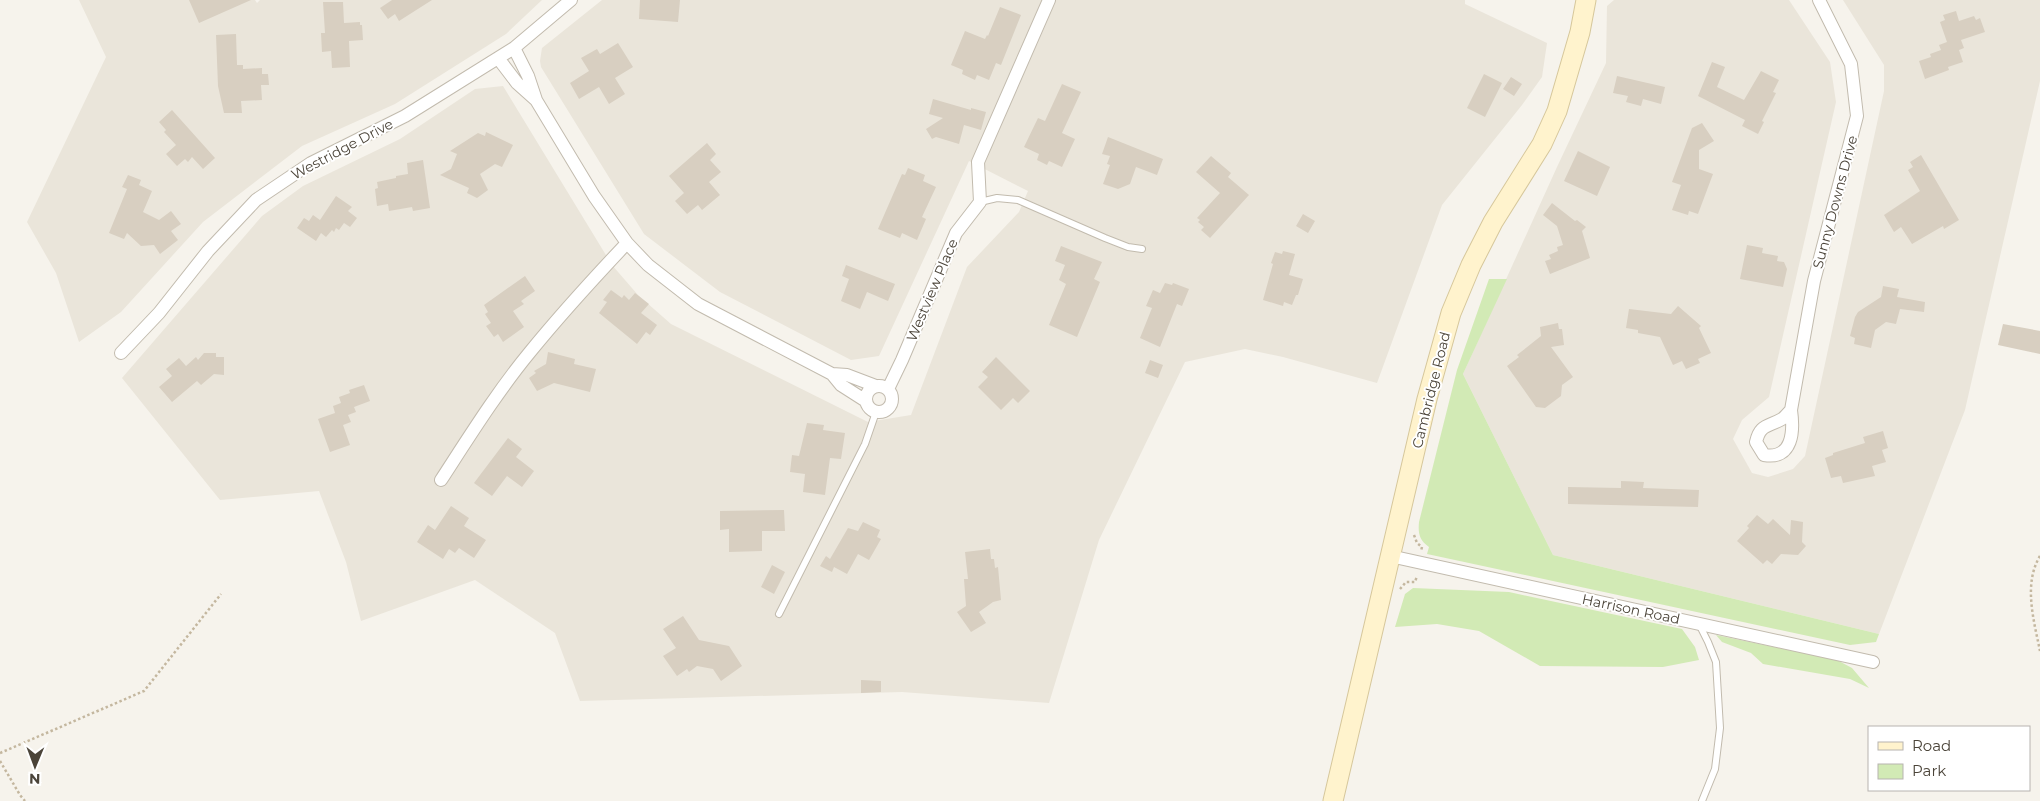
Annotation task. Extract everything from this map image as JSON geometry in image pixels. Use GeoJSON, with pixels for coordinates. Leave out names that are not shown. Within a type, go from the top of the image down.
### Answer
{"type":"FeatureCollection","features":[{"type":"Feature","properties":{"kind":"main road","name":"Cambridge Road"},"geometry":{"type":"LineString","coordinates":[[1333,801],[1438,354],[1451,313],[1471,264],[1488,230],[1542,144],[1557,111],[1580,32],[1586,0]]}},
{"type":"Feature","properties":{"kind":"street","name":"Westridge Drive"},"geometry":{"type":"LineString","coordinates":[[121,354],[159,313],[208,251],[256,200],[311,163],[405,116],[514,48],[571,0]]}},
{"type":"Feature","properties":{"kind":"street"},"geometry":{"type":"LineString","coordinates":[[980,202],[978,162],[1048,0]]}},
{"type":"Feature","properties":{"kind":"street","name":"Sunny Downs Drive"},"geometry":{"type":"LineString","coordinates":[[1791,410],[1814,281],[1857,116],[1851,64],[1818,0]]}},
{"type":"Feature","properties":{"kind":"street"},"geometry":{"type":"LineString","coordinates":[[514,48],[528,76],[536,100],[594,196],[626,243],[648,265],[698,304],[832,374],[841,385],[866,402],[876,412],[885,411],[891,405],[892,396],[882,387],[848,375],[832,374]]}},
{"type":"Feature","properties":{"kind":"street"},"geometry":{"type":"LineString","coordinates":[[498,58],[517,83],[536,100]]}},
{"type":"Feature","properties":{"kind":"street","name":"Westview Place"},"geometry":{"type":"LineString","coordinates":[[882,387],[902,360],[956,233],[980,202]]}},
{"type":"Feature","properties":{"kind":"street"},"geometry":{"type":"LineString","coordinates":[[440,480],[488,408],[529,353],[569,304],[626,243]]}},
{"type":"Feature","properties":{"kind":"street"},"geometry":{"type":"LineString","coordinates":[[866,402],[868,393],[882,387]]}},
{"type":"Feature","properties":{"kind":"street","name":"Harrison Road"},"geometry":{"type":"LineString","coordinates":[[1390,556],[1873,662]]}},
{"type":"Feature","properties":{"kind":"lane"},"geometry":{"type":"LineString","coordinates":[[980,202],[997,198],[1018,200],[1120,244],[1142,249]]}},
{"type":"Feature","properties":{"kind":"lane"},"geometry":{"type":"LineString","coordinates":[[779,614],[865,444],[876,412]]}},
{"type":"Feature","properties":{"kind":"lane"},"geometry":{"type":"LineString","coordinates":[[1698,623],[1716,662],[1720,728],[1715,768],[1702,801]]}},
{"type":"Feature","properties":{"kind":"path"},"geometry":{"type":"LineString","coordinates":[[1414,529],[1417,543],[1422,547],[1421,551]]}},
{"type":"Feature","properties":{"kind":"path"},"geometry":{"type":"LineString","coordinates":[[2040,556],[2034,566],[2031,594],[2040,651]]}},
{"type":"Feature","properties":{"kind":"path"},"geometry":{"type":"LineString","coordinates":[[1399,590],[1406,582],[1415,582],[1416,577]]}},
{"type":"Feature","properties":{"kind":"path"},"geometry":{"type":"LineString","coordinates":[[0,754],[144,692],[221,594]]}},
{"type":"Feature","properties":{"kind":"path"},"geometry":{"type":"LineString","coordinates":[[0,761],[25,801]]}},
{"type":"Feature","properties":{"kind":"shaded area"},"geometry":{"type":"Polygon","coordinates":[[[79,0],[255,0],[257,3],[260,0],[542,0],[506,34],[395,104],[302,146],[203,222],[121,312],[79,342],[56,273],[27,222],[106,57],[79,0]]]}},
{"type":"Feature","properties":{"kind":"shaded area"},"geometry":{"type":"Polygon","coordinates":[[[602,0],[1465,0],[1465,4],[1547,43],[1542,77],[1442,205],[1377,383],[1283,357],[1245,349],[1185,362],[1099,540],[1049,703],[902,692],[580,701],[555,633],[475,580],[361,621],[346,562],[319,491],[220,500],[122,378],[262,216],[303,186],[400,139],[475,89],[503,86],[612,265],[638,295],[671,324],[868,422],[911,415],[967,267],[1019,212],[1028,191],[969,161],[879,356],[851,360],[720,292],[644,234],[541,67],[542,48],[602,0]]]}},
{"type":"Feature","properties":{"kind":"shaded area"},"geometry":{"type":"Polygon","coordinates":[[[1614,0],[1789,0],[1830,62],[1836,102],[1769,397],[1742,420],[1733,439],[1752,473],[1768,477],[1793,469],[1805,456],[1884,91],[1884,65],[1843,0],[2040,0],[2040,81],[1965,410],[1879,634],[1553,555],[1463,374],[1606,63],[1607,6],[1614,0]]]}},
{"type":"Feature","properties":{"kind":"green space"},"geometry":{"type":"Polygon","coordinates":[[[1489,279],[1507,279],[1463,374],[1553,555],[1879,634],[1876,642],[1850,645],[1427,554],[1429,547],[1420,536],[1419,522],[1457,370],[1489,279]]]}},
{"type":"Feature","properties":{"kind":"green space"},"geometry":{"type":"Polygon","coordinates":[[[1413,588],[1509,592],[1682,629],[1695,647],[1699,660],[1663,667],[1540,666],[1479,631],[1437,624],[1395,627],[1405,594],[1413,588]]]}},
{"type":"Feature","properties":{"kind":"green space"},"geometry":{"type":"Polygon","coordinates":[[[1716,635],[1837,660],[1852,668],[1869,688],[1850,679],[1763,664],[1751,653],[1722,642],[1716,635]]]}},
{"type":"Feature","properties":{"kind":"building"},"geometry":{"type":"Polygon","coordinates":[[[189,0],[251,0],[199,23],[189,0]]]}},
{"type":"Feature","properties":{"kind":"building"},"geometry":{"type":"Polygon","coordinates":[[[392,0],[432,0],[399,21],[395,14],[388,19],[380,8],[392,0]]]}},
{"type":"Feature","properties":{"kind":"building"},"geometry":{"type":"Polygon","coordinates":[[[640,0],[680,0],[678,22],[639,19],[640,0]]]}},
{"type":"Feature","properties":{"kind":"building"},"geometry":{"type":"Polygon","coordinates":[[[323,2],[343,2],[344,23],[360,22],[360,25],[362,25],[363,40],[349,41],[350,67],[332,68],[331,51],[322,52],[321,33],[325,33],[323,2]]]}},
{"type":"Feature","properties":{"kind":"building"},"geometry":{"type":"Polygon","coordinates":[[[1000,7],[1021,15],[1001,65],[996,63],[989,80],[977,75],[975,80],[962,74],[963,70],[951,65],[965,31],[985,39],[1000,7]]]}},
{"type":"Feature","properties":{"kind":"building"},"geometry":{"type":"Polygon","coordinates":[[[1956,11],[1959,21],[1974,16],[1976,20],[1980,18],[1985,32],[1961,40],[1964,48],[1959,50],[1963,62],[1948,67],[1949,70],[1925,79],[1919,61],[1931,57],[1930,54],[1941,50],[1939,45],[1947,42],[1940,22],[1945,20],[1943,15],[1956,11]]]}},
{"type":"Feature","properties":{"kind":"building"},"geometry":{"type":"Polygon","coordinates":[[[236,34],[237,65],[243,65],[243,69],[262,68],[262,74],[268,74],[269,85],[261,85],[262,100],[241,101],[242,113],[224,113],[218,86],[216,35],[236,34]]]}},
{"type":"Feature","properties":{"kind":"building"},"geometry":{"type":"Polygon","coordinates":[[[618,43],[633,67],[615,78],[625,94],[609,104],[599,87],[579,99],[570,83],[589,71],[581,58],[597,49],[600,54],[618,43]]]}},
{"type":"Feature","properties":{"kind":"building"},"geometry":{"type":"Polygon","coordinates":[[[1712,62],[1725,67],[1717,87],[1744,100],[1761,71],[1779,80],[1773,92],[1776,93],[1762,121],[1764,122],[1758,134],[1742,126],[1745,120],[1698,96],[1712,62]]]}},
{"type":"Feature","properties":{"kind":"building"},"geometry":{"type":"Polygon","coordinates":[[[1484,74],[1502,83],[1485,117],[1467,108],[1484,74]]]}},
{"type":"Feature","properties":{"kind":"building"},"geometry":{"type":"Polygon","coordinates":[[[1617,76],[1665,87],[1661,104],[1643,99],[1641,106],[1626,102],[1628,96],[1613,93],[1617,76]]]}},
{"type":"Feature","properties":{"kind":"building"},"geometry":{"type":"Polygon","coordinates":[[[1511,77],[1522,84],[1514,96],[1503,89],[1511,77]]]}},
{"type":"Feature","properties":{"kind":"building"},"geometry":{"type":"Polygon","coordinates":[[[1062,84],[1081,92],[1062,133],[1075,139],[1062,167],[1049,161],[1047,165],[1037,160],[1039,154],[1024,147],[1038,118],[1045,121],[1062,84]]]}},
{"type":"Feature","properties":{"kind":"building"},"geometry":{"type":"Polygon","coordinates":[[[933,99],[971,110],[971,108],[986,112],[981,130],[964,125],[959,144],[936,137],[932,139],[926,129],[943,118],[929,114],[933,99]]]}},
{"type":"Feature","properties":{"kind":"building"},"geometry":{"type":"Polygon","coordinates":[[[172,110],[215,158],[203,169],[192,157],[188,162],[185,159],[177,166],[166,154],[176,145],[164,132],[166,130],[159,122],[172,110]]]}},
{"type":"Feature","properties":{"kind":"building"},"geometry":{"type":"Polygon","coordinates":[[[1702,123],[1714,141],[1699,150],[1699,169],[1713,174],[1698,214],[1689,211],[1688,215],[1672,210],[1681,185],[1672,182],[1692,128],[1702,123]]]}},
{"type":"Feature","properties":{"kind":"building"},"geometry":{"type":"Polygon","coordinates":[[[486,132],[513,145],[502,167],[495,164],[480,174],[488,190],[477,198],[467,193],[469,188],[440,175],[451,169],[457,154],[450,151],[478,133],[485,136],[486,132]]]}},
{"type":"Feature","properties":{"kind":"building"},"geometry":{"type":"Polygon","coordinates":[[[1108,137],[1163,159],[1157,175],[1136,167],[1130,184],[1118,189],[1103,184],[1110,165],[1107,164],[1110,156],[1102,154],[1108,137]]]}},
{"type":"Feature","properties":{"kind":"building"},"geometry":{"type":"Polygon","coordinates":[[[707,143],[716,154],[710,160],[721,172],[709,182],[720,195],[702,210],[698,205],[687,214],[675,201],[684,193],[669,176],[707,143]]]}},
{"type":"Feature","properties":{"kind":"building"},"geometry":{"type":"Polygon","coordinates":[[[1578,151],[1610,167],[1597,196],[1564,181],[1578,151]]]}},
{"type":"Feature","properties":{"kind":"building"},"geometry":{"type":"Polygon","coordinates":[[[1921,155],[1959,220],[1944,229],[1943,226],[1912,244],[1901,227],[1894,232],[1884,215],[1920,191],[1908,170],[1913,167],[1910,162],[1921,155]]]}},
{"type":"Feature","properties":{"kind":"building"},"geometry":{"type":"Polygon","coordinates":[[[1211,156],[1231,173],[1228,177],[1249,195],[1210,238],[1201,230],[1204,227],[1198,222],[1200,220],[1197,218],[1220,193],[1196,172],[1211,156]]]}},
{"type":"Feature","properties":{"kind":"building"},"geometry":{"type":"Polygon","coordinates":[[[423,160],[430,208],[413,211],[412,207],[389,211],[388,204],[377,206],[375,189],[378,188],[377,182],[408,174],[407,163],[423,160]]]}},
{"type":"Feature","properties":{"kind":"building"},"geometry":{"type":"Polygon","coordinates":[[[908,168],[925,175],[923,181],[936,187],[922,217],[926,219],[917,240],[902,233],[900,238],[878,229],[902,174],[905,175],[908,168]]]}},
{"type":"Feature","properties":{"kind":"building"},"geometry":{"type":"Polygon","coordinates":[[[128,175],[141,180],[139,185],[152,191],[143,212],[159,220],[171,211],[181,224],[171,231],[178,240],[160,254],[154,245],[141,246],[127,233],[124,239],[109,233],[127,189],[122,187],[128,175]]]}},
{"type":"Feature","properties":{"kind":"building"},"geometry":{"type":"Polygon","coordinates":[[[336,196],[352,207],[348,211],[357,218],[350,227],[344,223],[339,230],[336,228],[334,232],[332,230],[326,237],[321,233],[316,241],[297,228],[304,218],[309,221],[313,215],[320,220],[336,196]]]}},
{"type":"Feature","properties":{"kind":"building"},"geometry":{"type":"Polygon","coordinates":[[[1552,203],[1586,227],[1582,231],[1590,258],[1550,274],[1545,261],[1551,259],[1549,255],[1558,251],[1557,247],[1563,245],[1557,226],[1543,215],[1552,203]]]}},
{"type":"Feature","properties":{"kind":"building"},"geometry":{"type":"Polygon","coordinates":[[[1303,214],[1315,221],[1308,233],[1296,226],[1303,214]]]}},
{"type":"Feature","properties":{"kind":"building"},"geometry":{"type":"Polygon","coordinates":[[[1747,245],[1763,248],[1762,253],[1778,256],[1777,261],[1784,262],[1787,269],[1783,287],[1740,279],[1747,245]]]}},
{"type":"Feature","properties":{"kind":"building"},"geometry":{"type":"Polygon","coordinates":[[[1061,246],[1102,262],[1094,279],[1100,282],[1077,337],[1049,325],[1066,284],[1059,280],[1065,265],[1055,261],[1061,246]]]}},
{"type":"Feature","properties":{"kind":"building"},"geometry":{"type":"Polygon","coordinates":[[[1283,251],[1295,254],[1289,275],[1303,279],[1298,295],[1296,295],[1292,305],[1284,302],[1283,306],[1263,300],[1275,252],[1282,254],[1283,251]]]}},
{"type":"Feature","properties":{"kind":"building"},"geometry":{"type":"Polygon","coordinates":[[[846,265],[895,284],[888,301],[867,292],[860,309],[841,301],[849,279],[842,276],[846,265]]]}},
{"type":"Feature","properties":{"kind":"building"},"geometry":{"type":"Polygon","coordinates":[[[525,276],[535,291],[521,301],[524,304],[513,311],[524,327],[503,342],[498,334],[494,337],[486,326],[491,323],[485,314],[488,312],[484,305],[525,276]]]}},
{"type":"Feature","properties":{"kind":"building"},"geometry":{"type":"Polygon","coordinates":[[[1165,283],[1172,285],[1173,283],[1189,289],[1182,306],[1177,304],[1160,347],[1140,338],[1152,308],[1146,306],[1153,290],[1160,293],[1165,283]]]}},
{"type":"Feature","properties":{"kind":"building"},"geometry":{"type":"Polygon","coordinates":[[[1883,286],[1899,289],[1897,297],[1925,302],[1924,312],[1900,309],[1896,324],[1886,322],[1875,330],[1871,348],[1854,344],[1855,338],[1850,336],[1855,317],[1858,312],[1881,297],[1883,286]]]}},
{"type":"Feature","properties":{"kind":"building"},"geometry":{"type":"Polygon","coordinates":[[[611,290],[622,298],[624,295],[629,300],[635,293],[649,304],[641,313],[657,325],[650,335],[646,332],[637,344],[599,313],[607,302],[603,300],[611,290]]]}},
{"type":"Feature","properties":{"kind":"building"},"geometry":{"type":"Polygon","coordinates":[[[1678,306],[1701,326],[1699,328],[1711,353],[1698,359],[1700,363],[1686,369],[1682,361],[1673,365],[1660,337],[1638,333],[1638,330],[1626,328],[1629,309],[1671,314],[1678,306]]]}},
{"type":"Feature","properties":{"kind":"building"},"geometry":{"type":"Polygon","coordinates":[[[1558,323],[1559,329],[1562,329],[1564,345],[1551,347],[1573,377],[1562,385],[1561,396],[1545,408],[1536,407],[1507,366],[1519,357],[1517,355],[1541,336],[1540,327],[1558,323]]]}},
{"type":"Feature","properties":{"kind":"building"},"geometry":{"type":"Polygon","coordinates":[[[2003,324],[2040,331],[2040,354],[1998,345],[2003,324]]]}},
{"type":"Feature","properties":{"kind":"building"},"geometry":{"type":"Polygon","coordinates":[[[548,352],[575,359],[574,364],[596,369],[590,392],[554,383],[537,391],[529,378],[536,373],[534,371],[546,364],[548,352]]]}},
{"type":"Feature","properties":{"kind":"building"},"geometry":{"type":"Polygon","coordinates":[[[204,353],[216,353],[216,357],[224,357],[224,375],[214,374],[201,385],[197,381],[172,402],[159,387],[172,376],[166,369],[179,358],[186,366],[196,357],[198,360],[204,353]]]}},
{"type":"Feature","properties":{"kind":"building"},"geometry":{"type":"Polygon","coordinates":[[[996,357],[1030,391],[1018,403],[1013,398],[1001,410],[978,387],[988,377],[982,372],[996,357]]]}},
{"type":"Feature","properties":{"kind":"building"},"geometry":{"type":"Polygon","coordinates":[[[1150,360],[1163,365],[1158,378],[1145,373],[1150,360]]]}},
{"type":"Feature","properties":{"kind":"building"},"geometry":{"type":"Polygon","coordinates":[[[364,385],[370,401],[354,407],[356,412],[348,415],[351,422],[343,425],[350,445],[330,452],[318,419],[335,413],[333,406],[341,403],[339,397],[350,393],[349,390],[364,385]]]}},
{"type":"Feature","properties":{"kind":"building"},"geometry":{"type":"Polygon","coordinates":[[[807,423],[824,425],[823,430],[845,433],[841,459],[830,458],[825,495],[803,492],[805,474],[790,472],[792,455],[799,456],[807,423]]]}},
{"type":"Feature","properties":{"kind":"building"},"geometry":{"type":"Polygon","coordinates":[[[1883,431],[1888,448],[1882,450],[1886,462],[1872,466],[1875,476],[1843,483],[1841,476],[1831,478],[1825,458],[1833,455],[1833,453],[1865,443],[1863,437],[1883,431]]]}},
{"type":"Feature","properties":{"kind":"building"},"geometry":{"type":"Polygon","coordinates":[[[508,438],[522,449],[516,457],[534,471],[522,487],[507,476],[492,496],[474,483],[508,438]]]}},
{"type":"Feature","properties":{"kind":"building"},"geometry":{"type":"Polygon","coordinates":[[[1621,481],[1644,482],[1643,488],[1699,490],[1698,507],[1568,504],[1568,487],[1621,488],[1621,481]]]}},
{"type":"Feature","properties":{"kind":"building"},"geometry":{"type":"Polygon","coordinates":[[[451,506],[469,518],[464,526],[486,540],[474,558],[459,548],[455,553],[449,549],[443,559],[417,542],[428,525],[435,530],[451,506]]]}},
{"type":"Feature","properties":{"kind":"building"},"geometry":{"type":"Polygon","coordinates":[[[784,510],[785,531],[762,531],[762,551],[729,552],[729,529],[720,530],[720,511],[784,510]]]}},
{"type":"Feature","properties":{"kind":"building"},"geometry":{"type":"Polygon","coordinates":[[[1757,515],[1768,524],[1773,519],[1790,535],[1791,520],[1803,522],[1802,542],[1806,546],[1798,555],[1781,554],[1772,564],[1767,560],[1763,564],[1737,541],[1749,528],[1747,526],[1757,515]]]}},
{"type":"Feature","properties":{"kind":"building"},"geometry":{"type":"Polygon","coordinates":[[[863,522],[880,530],[877,537],[881,539],[869,560],[858,554],[847,574],[834,567],[832,572],[820,566],[826,556],[830,559],[848,528],[858,531],[863,522]]]}},
{"type":"Feature","properties":{"kind":"building"},"geometry":{"type":"Polygon","coordinates":[[[990,549],[991,559],[994,559],[995,568],[998,567],[1001,600],[993,602],[979,612],[986,623],[971,632],[957,612],[966,606],[964,579],[968,579],[965,552],[990,549]]]}},
{"type":"Feature","properties":{"kind":"building"},"geometry":{"type":"Polygon","coordinates":[[[772,565],[785,572],[774,594],[761,587],[772,565]]]}},
{"type":"Feature","properties":{"kind":"building"},"geometry":{"type":"Polygon","coordinates":[[[683,616],[699,640],[729,646],[742,666],[721,681],[713,669],[697,666],[689,672],[687,669],[677,676],[663,656],[676,648],[663,629],[683,616]]]}},
{"type":"Feature","properties":{"kind":"building"},"geometry":{"type":"Polygon","coordinates":[[[861,680],[881,681],[881,692],[861,693],[861,680]]]}}]}
